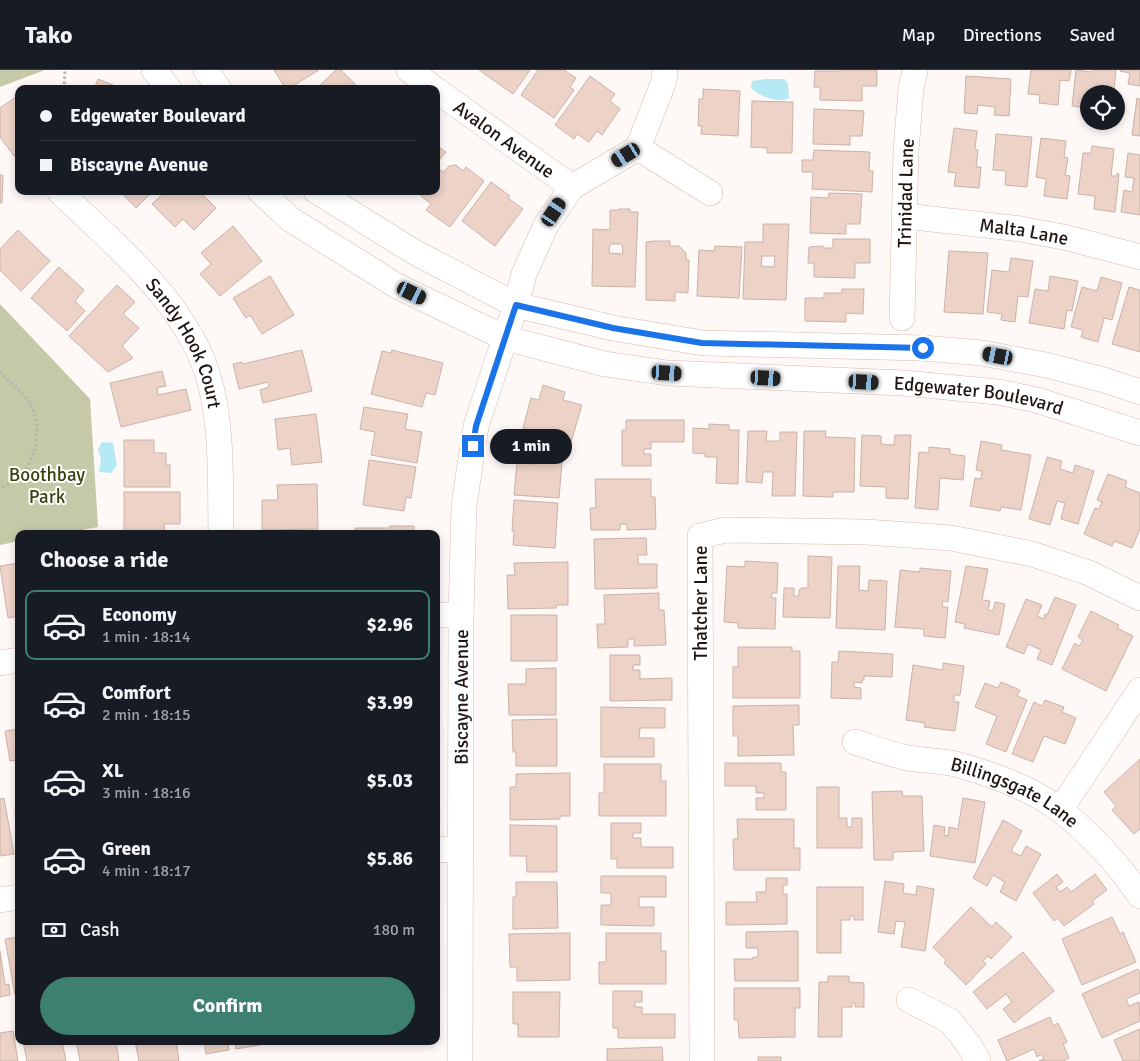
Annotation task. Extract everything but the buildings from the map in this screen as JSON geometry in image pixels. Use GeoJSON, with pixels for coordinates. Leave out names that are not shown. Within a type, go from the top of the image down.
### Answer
{"type":"FeatureCollection","features":[{"type":"Feature","properties":{"kind":"street"},"geometry":{"type":"LineString","coordinates":[[154,70],[166,85]]}},
{"type":"Feature","properties":{"kind":"street"},"geometry":{"type":"LineString","coordinates":[[206,70],[217,85]]}},
{"type":"Feature","properties":{"kind":"street","name":"Avalon Avenue"},"geometry":{"type":"LineString","coordinates":[[408,70],[430,85]]}},
{"type":"Feature","properties":{"kind":"street"},"geometry":{"type":"LineString","coordinates":[[572,187],[638,148],[664,82],[665,70]]}},
{"type":"Feature","properties":{"kind":"street","name":"Trinidad Lane"},"geometry":{"type":"LineString","coordinates":[[902,318],[906,150],[911,89],[915,70]]}},
{"type":"Feature","properties":{"kind":"street","name":"Avalon Avenue"},"geometry":{"type":"LineString","coordinates":[[440,92],[572,187]]}},
{"type":"Feature","properties":{"kind":"street"},"geometry":{"type":"LineString","coordinates":[[638,148],[710,193]]}},
{"type":"Feature","properties":{"kind":"street","name":"Biscayne Avenue"},"geometry":{"type":"LineString","coordinates":[[460,1061],[461,615],[464,505],[476,426],[516,305],[524,274],[546,225],[572,187]]}},
{"type":"Feature","properties":{"kind":"street","name":"Sandy Hook Court"},"geometry":{"type":"LineString","coordinates":[[63,195],[145,275],[187,328],[209,380],[219,431],[221,530]]}},
{"type":"Feature","properties":{"kind":"street","name":"Edgewater Boulevard"},"geometry":{"type":"LineString","coordinates":[[264,195],[290,220],[397,286],[504,338],[605,364],[667,373],[904,383],[998,392],[1037,400],[1140,434]]}},
{"type":"Feature","properties":{"kind":"street","name":"Edgewater Boulevard"},"geometry":{"type":"LineString","coordinates":[[322,195],[416,253],[516,305],[613,328],[702,343],[923,348],[982,353],[1046,365],[1104,380],[1140,392]]}},
{"type":"Feature","properties":{"kind":"street","name":"Malta Lane"},"geometry":{"type":"LineString","coordinates":[[905,216],[1022,229],[1068,238],[1140,257]]}},
{"type":"Feature","properties":{"kind":"street","name":"Thatcher Lane"},"geometry":{"type":"LineString","coordinates":[[702,1061],[700,536],[725,530],[866,532],[951,538],[1032,554],[1089,573],[1140,598]]}},
{"type":"Feature","properties":{"kind":"street"},"geometry":{"type":"LineString","coordinates":[[440,615],[461,615]]}},
{"type":"Feature","properties":{"kind":"street"},"geometry":{"type":"LineString","coordinates":[[0,663],[15,661]]}},
{"type":"Feature","properties":{"kind":"street"},"geometry":{"type":"LineString","coordinates":[[1060,810],[1140,690]]}},
{"type":"Feature","properties":{"kind":"street","name":"Billingsgate Lane"},"geometry":{"type":"LineString","coordinates":[[856,742],[902,756],[957,765],[992,775],[1028,791],[1060,810],[1098,844],[1140,896]]}},
{"type":"Feature","properties":{"kind":"street"},"geometry":{"type":"LineString","coordinates":[[440,850],[461,850]]}},
{"type":"Feature","properties":{"kind":"street"},"geometry":{"type":"LineString","coordinates":[[0,900],[15,897]]}},
{"type":"Feature","properties":{"kind":"street"},"geometry":{"type":"LineString","coordinates":[[909,1000],[950,1021],[969,1045],[978,1061]]}},
{"type":"Feature","properties":{"kind":"path"},"geometry":{"type":"LineString","coordinates":[[64,85],[65,70]]}},
{"type":"Feature","properties":{"kind":"path"},"geometry":{"type":"LineString","coordinates":[[0,372],[31,404],[37,433],[31,461],[10,485],[0,488]]}},
{"type":"Feature","properties":{"kind":"green space"},"geometry":{"type":"Polygon","coordinates":[[[0,70],[45,70],[0,87],[0,70]]]}},
{"type":"Feature","properties":{"kind":"green space","name":"Boothbay Park"},"geometry":{"type":"Polygon","coordinates":[[[0,304],[90,399],[98,527],[82,530],[15,530],[15,542],[0,545],[0,304]]]}},
{"type":"Feature","properties":{"kind":"water"},"geometry":{"type":"Polygon","coordinates":[[[785,79],[788,84],[789,98],[774,100],[759,94],[751,88],[752,81],[785,79]]]}},
{"type":"Feature","properties":{"kind":"water"},"geometry":{"type":"Polygon","coordinates":[[[102,442],[113,443],[117,465],[111,473],[99,472],[101,460],[98,449],[102,442]]]}},
{"type":"Feature","properties":{"kind":"route"},"geometry":{"type":"LineString","coordinates":[[473,446],[476,426],[516,305],[613,328],[702,343],[923,348]]}}]}
